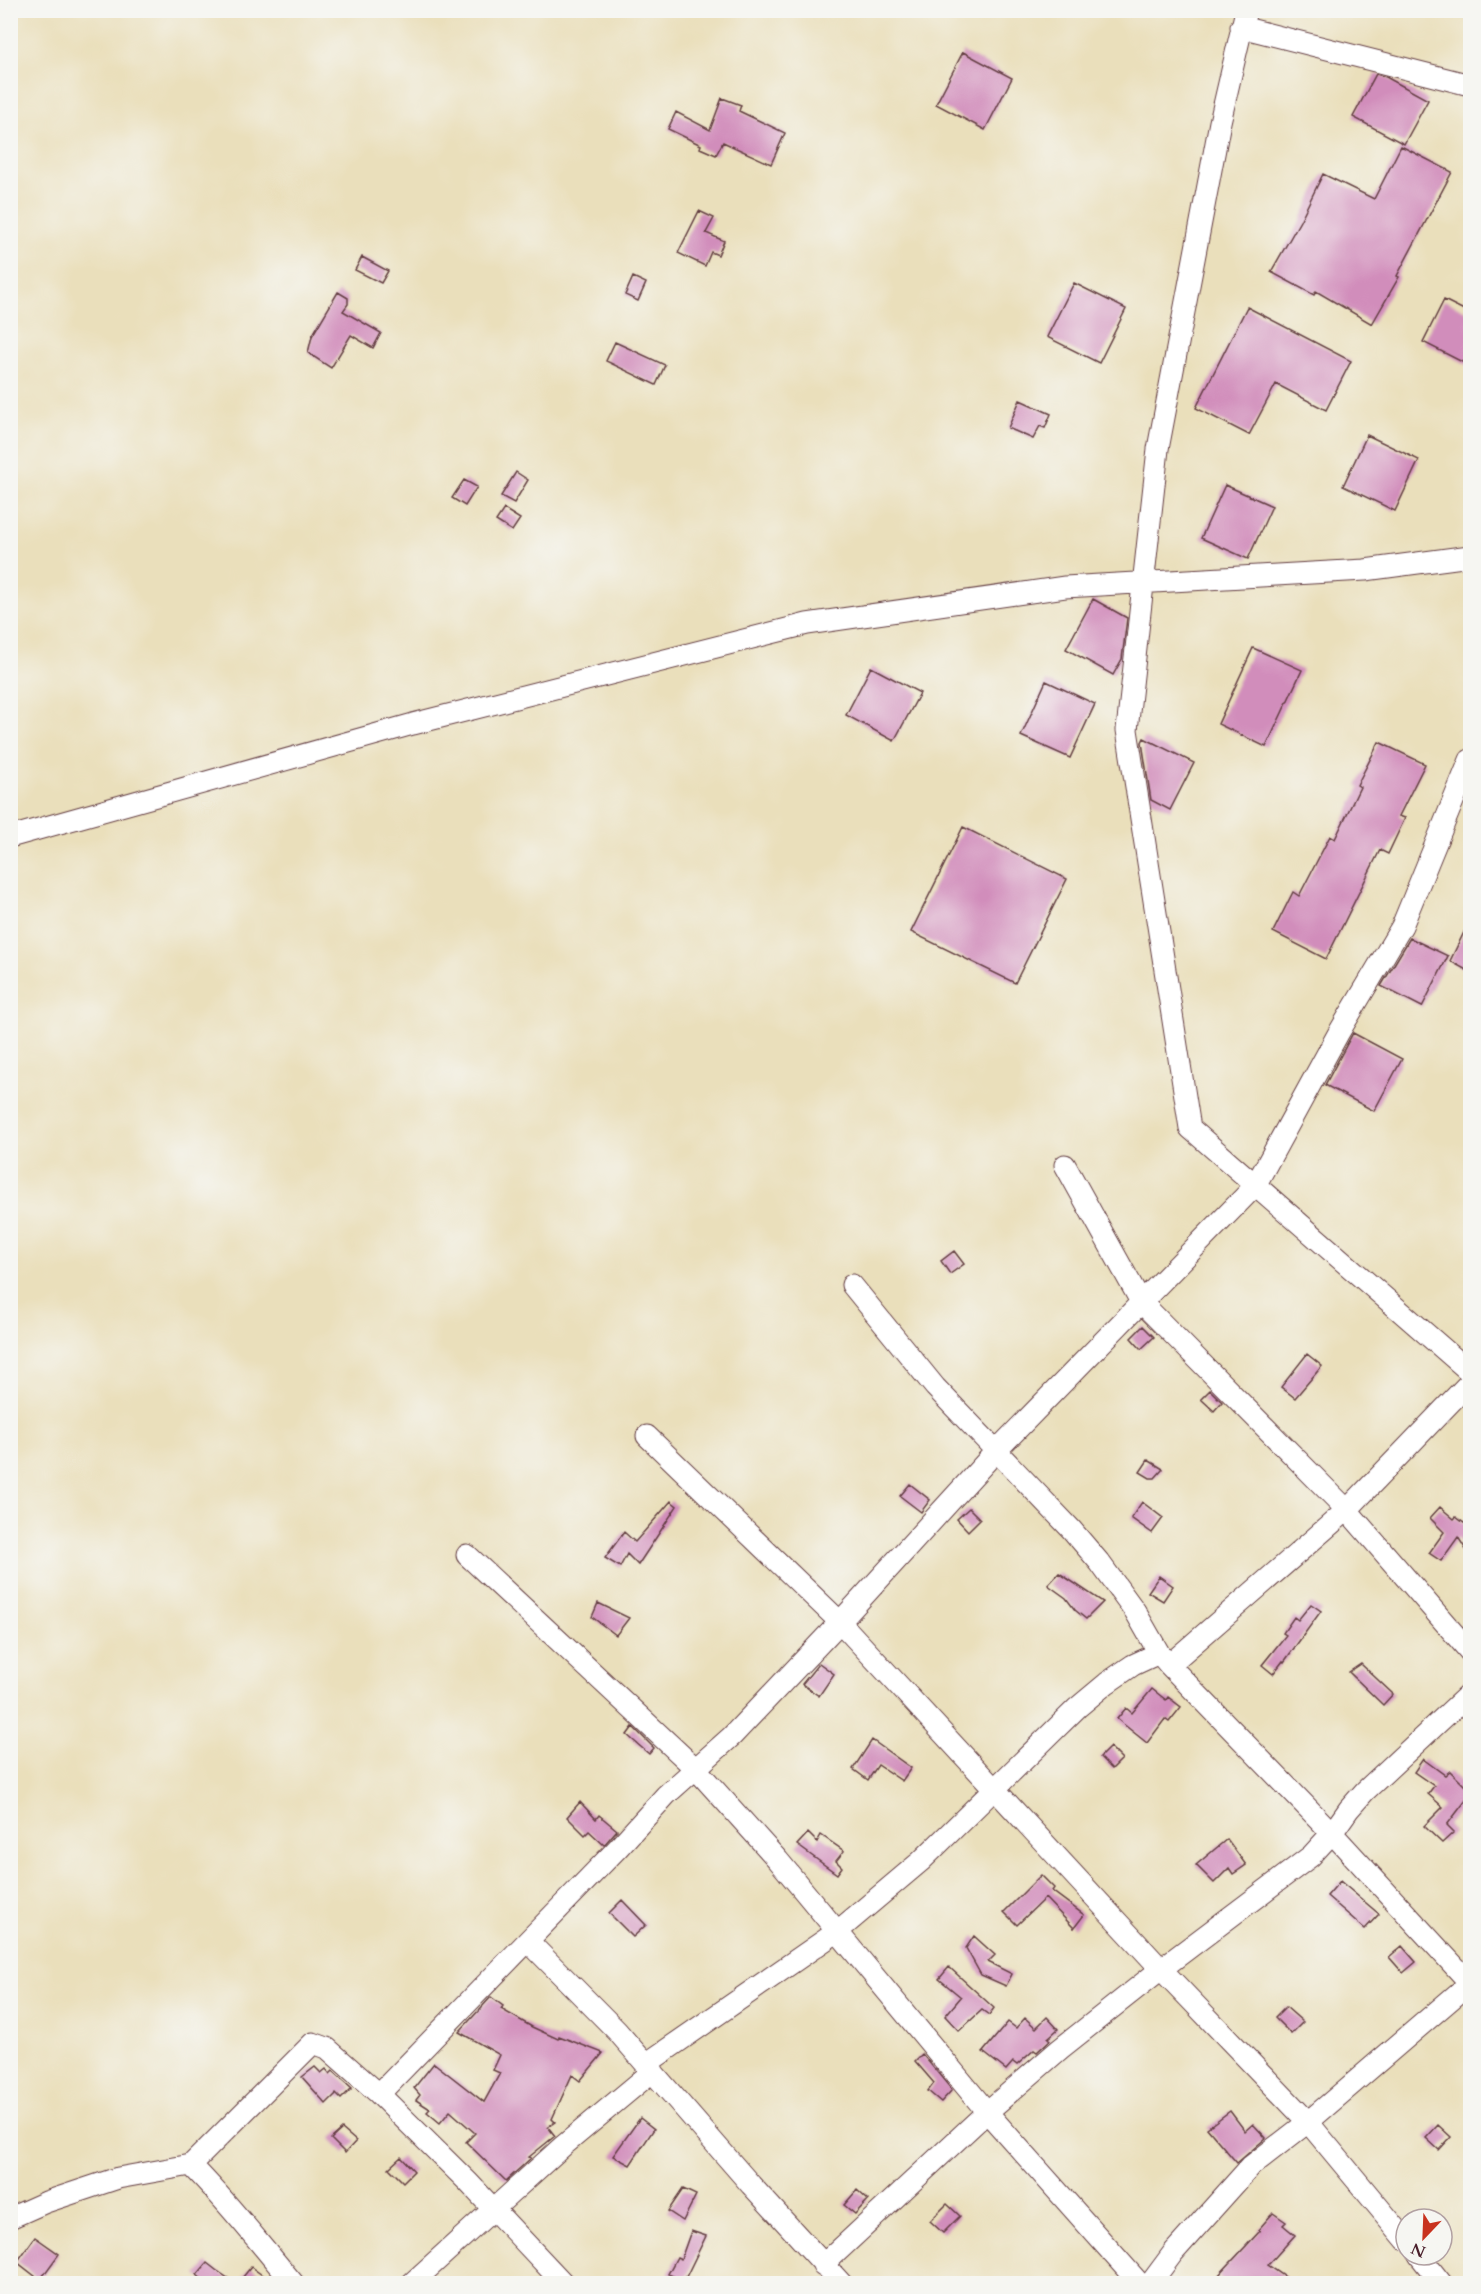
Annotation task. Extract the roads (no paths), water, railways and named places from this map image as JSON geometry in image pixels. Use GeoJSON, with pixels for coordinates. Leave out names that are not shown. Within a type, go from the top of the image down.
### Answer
{"type":"FeatureCollection","features":[{"type":"Feature","properties":{"kind":"street"},"geometry":{"type":"LineString","coordinates":[[1470,85],[1244,19],[1220,122],[1158,449],[1126,730],[1190,1128],[1470,1372]]}},
{"type":"Feature","properties":{"kind":"street"},"geometry":{"type":"LineString","coordinates":[[10,837],[413,724],[807,624],[1065,587],[1365,570],[1470,556]]}},
{"type":"Feature","properties":{"kind":"street"},"geometry":{"type":"LineString","coordinates":[[379,2094],[623,1843],[666,1795],[732,1736],[996,1451],[1255,1186],[1338,1034],[1402,926],[1470,760]]}},
{"type":"Feature","properties":{"kind":"street"},"geometry":{"type":"LineString","coordinates":[[1065,1165],[1141,1302],[1347,1510],[1470,1652]]}},
{"type":"Feature","properties":{"kind":"street"},"geometry":{"type":"LineString","coordinates":[[852,1285],[935,1387],[1071,1529],[1100,1563],[1135,1611],[1164,1659],[1332,1833],[1470,1983],[1308,2122],[1251,2166],[1173,2253],[1150,2283]]}},
{"type":"Feature","properties":{"kind":"street"},"geometry":{"type":"LineString","coordinates":[[411,2283],[650,2067],[838,1931],[921,1861],[1050,1732],[1107,1683],[1133,1665],[1164,1659],[1347,1510],[1470,1382]]}},
{"type":"Feature","properties":{"kind":"street"},"geometry":{"type":"LineString","coordinates":[[647,1436],[840,1622],[1161,1969],[1308,2122],[1394,2226]]}},
{"type":"Feature","properties":{"kind":"street"},"geometry":{"type":"LineString","coordinates":[[467,1554],[696,1769],[778,1860],[987,2112],[1140,2283]]}},
{"type":"Feature","properties":{"kind":"street"},"geometry":{"type":"LineString","coordinates":[[528,1941],[650,2067],[829,2276],[987,2112],[1060,2049],[1161,1969],[1311,1856],[1365,1791],[1470,1693]]}},
{"type":"Feature","properties":{"kind":"street"},"geometry":{"type":"LineString","coordinates":[[10,2218],[46,2202],[118,2178],[191,2165],[314,2043],[327,2048],[379,2094],[564,2283]]}},
{"type":"Feature","properties":{"kind":"street"},"geometry":{"type":"LineString","coordinates":[[191,2165],[220,2194],[294,2283]]}},
{"type":"Feature","properties":{"kind":"street"},"geometry":{"type":"LineString","coordinates":[[1429,2267],[1442,2283]]}}]}
